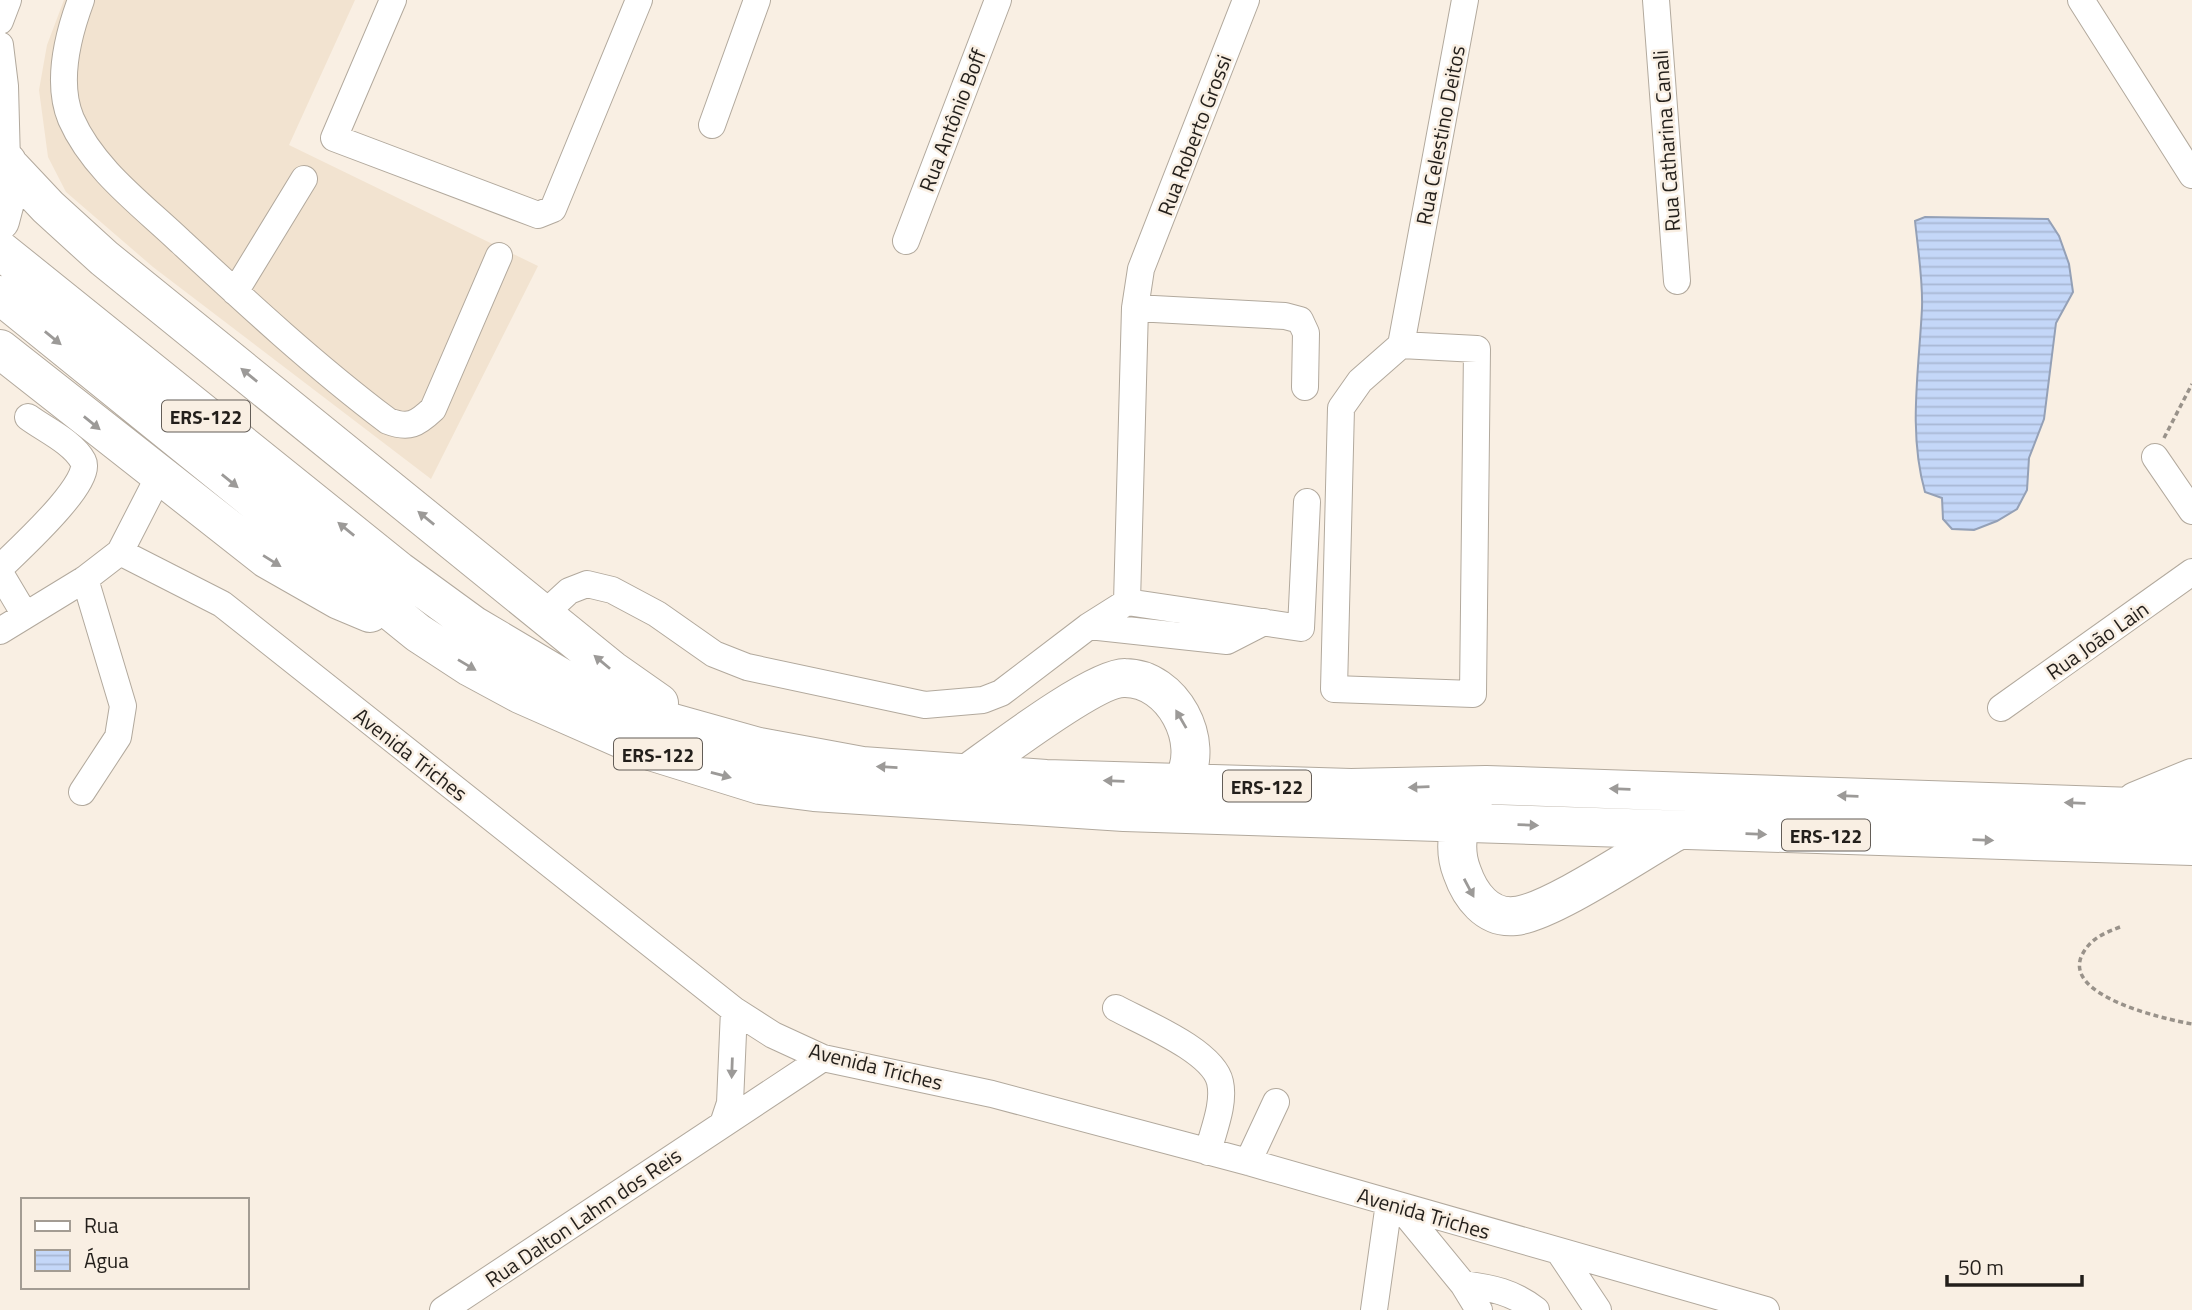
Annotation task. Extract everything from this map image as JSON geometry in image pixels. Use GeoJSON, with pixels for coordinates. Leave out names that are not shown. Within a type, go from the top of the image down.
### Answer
{"type":"FeatureCollection","features":[{"type":"Feature","properties":{"kind":"highway"},"geometry":{"type":"LineString","coordinates":[[0,221],[5,202],[4,159]]}},
{"type":"Feature","properties":{"kind":"highway"},"geometry":{"type":"LineString","coordinates":[[4,159],[48,207],[104,258],[545,613],[611,670],[698,729]]}},
{"type":"Feature","properties":{"kind":"highway","name":"ERS-122"},"geometry":{"type":"LineString","coordinates":[[0,250],[399,571],[473,625],[569,682],[648,716],[822,761],[1046,779],[1352,788],[1486,785],[2192,809]]}},
{"type":"Feature","properties":{"kind":"highway","name":"ERS-122"},"geometry":{"type":"LineString","coordinates":[[0,295],[418,633],[470,667],[583,723],[647,750],[761,785],[891,799],[1124,812],[2192,846]]}},
{"type":"Feature","properties":{"kind":"highway"},"geometry":{"type":"LineString","coordinates":[[0,349],[267,559],[339,600],[418,633]]}},
{"type":"Feature","properties":{"kind":"highway"},"geometry":{"type":"LineString","coordinates":[[971,771],[1097,686],[1124,677],[1145,682],[1166,696],[1187,726],[1192,758],[1182,783],[1161,798],[1124,812]]}},
{"type":"Feature","properties":{"kind":"highway"},"geometry":{"type":"LineString","coordinates":[[2126,805],[2192,778]]}},
{"type":"Feature","properties":{"kind":"highway"},"geometry":{"type":"LineString","coordinates":[[1486,785],[1460,822],[1459,866],[1467,887],[1478,902],[1492,911],[1513,917],[1546,906],[1677,831]]}},
{"type":"Feature","properties":{"kind":"street"},"geometry":{"type":"LineString","coordinates":[[0,21],[8,0]]}},
{"type":"Feature","properties":{"kind":"street"},"geometry":{"type":"LineString","coordinates":[[81,0],[64,72],[70,116],[84,144],[110,176],[235,292],[388,421],[404,427],[419,423],[433,409],[499,256]]}},
{"type":"Feature","properties":{"kind":"street"},"geometry":{"type":"LineString","coordinates":[[393,0],[334,138],[537,215],[553,208],[639,0]]}},
{"type":"Feature","properties":{"kind":"street"},"geometry":{"type":"LineString","coordinates":[[712,125],[757,0]]}},
{"type":"Feature","properties":{"kind":"street","name":"Rua Antônio Boff"},"geometry":{"type":"LineString","coordinates":[[906,241],[998,0]]}},
{"type":"Feature","properties":{"kind":"street","name":"Rua Roberto Grossi"},"geometry":{"type":"LineString","coordinates":[[1127,602],[1135,308],[1141,269],[1246,0]]}},
{"type":"Feature","properties":{"kind":"street","name":"Rua Celestino Deitos"},"geometry":{"type":"LineString","coordinates":[[1401,345],[1465,0]]}},
{"type":"Feature","properties":{"kind":"street","name":"Rua Catharina Canali"},"geometry":{"type":"LineString","coordinates":[[1656,0],[1676,282]]}},
{"type":"Feature","properties":{"kind":"street"},"geometry":{"type":"LineString","coordinates":[[2081,0],[2192,175]]}},
{"type":"Feature","properties":{"kind":"street"},"geometry":{"type":"LineString","coordinates":[[0,46],[5,86],[4,159]]}},
{"type":"Feature","properties":{"kind":"street"},"geometry":{"type":"LineString","coordinates":[[235,292],[304,179]]}},
{"type":"Feature","properties":{"kind":"street"},"geometry":{"type":"LineString","coordinates":[[1135,308],[1285,316],[1300,320],[1306,333],[1305,387]]}},
{"type":"Feature","properties":{"kind":"street"},"geometry":{"type":"LineString","coordinates":[[1401,345],[1477,349],[1473,694],[1334,689],[1341,408],[1360,382],[1401,345]]}},
{"type":"Feature","properties":{"kind":"street"},"geometry":{"type":"LineString","coordinates":[[25,615],[0,570],[72,493],[85,474],[83,461],[74,451],[28,417]]}},
{"type":"Feature","properties":{"kind":"street"},"geometry":{"type":"LineString","coordinates":[[2155,457],[2192,511]]}},
{"type":"Feature","properties":{"kind":"street"},"geometry":{"type":"LineString","coordinates":[[0,631],[85,579],[120,552],[159,476]]}},
{"type":"Feature","properties":{"kind":"street"},"geometry":{"type":"LineString","coordinates":[[545,613],[569,591],[587,584],[612,590],[657,614],[713,654],[747,667],[925,705],[983,700],[1001,693],[1089,625],[1127,602],[1301,628],[1307,502]]}},
{"type":"Feature","properties":{"kind":"street","name":"Avenida Triches"},"geometry":{"type":"LineString","coordinates":[[120,552],[222,604],[734,1010],[773,1035],[823,1058],[992,1094],[1248,1162],[1766,1310]]}},
{"type":"Feature","properties":{"kind":"street","name":"Rua João Lain"},"geometry":{"type":"LineString","coordinates":[[2001,708],[2192,572]]}},
{"type":"Feature","properties":{"kind":"street"},"geometry":{"type":"LineString","coordinates":[[82,792],[118,737],[123,706],[85,579]]}},
{"type":"Feature","properties":{"kind":"street"},"geometry":{"type":"LineString","coordinates":[[1089,625],[1227,641],[1264,622]]}},
{"type":"Feature","properties":{"kind":"street"},"geometry":{"type":"LineString","coordinates":[[1116,1008],[1213,1064],[1220,1083],[1221,1101],[1208,1152]]}},
{"type":"Feature","properties":{"kind":"street"},"geometry":{"type":"LineString","coordinates":[[723,1124],[730,1103],[734,1010]]}},
{"type":"Feature","properties":{"kind":"street","name":"Rua Dalton Lahm dos Reis"},"geometry":{"type":"LineString","coordinates":[[443,1310],[823,1058]]}},
{"type":"Feature","properties":{"kind":"street"},"geometry":{"type":"LineString","coordinates":[[1248,1162],[1276,1102]]}},
{"type":"Feature","properties":{"kind":"street"},"geometry":{"type":"LineString","coordinates":[[1394,1205],[1463,1284],[1479,1310]]}},
{"type":"Feature","properties":{"kind":"street"},"geometry":{"type":"LineString","coordinates":[[1374,1310],[1394,1205]]}},
{"type":"Feature","properties":{"kind":"street"},"geometry":{"type":"LineString","coordinates":[[1560,1253],[1598,1310]]}},
{"type":"Feature","properties":{"kind":"street"},"geometry":{"type":"LineString","coordinates":[[1463,1284],[1494,1288],[1518,1296],[1536,1310]]}},
{"type":"Feature","properties":{"kind":"path"},"geometry":{"type":"LineString","coordinates":[[2155,457],[2192,384]]}},
{"type":"Feature","properties":{"kind":"path"},"geometry":{"type":"LineString","coordinates":[[2120,927],[2099,935],[2086,947],[2079,961],[2081,977],[2091,989],[2157,1018],[2192,1024]]}},
{"type":"Feature","properties":{"kind":"shaded area"},"geometry":{"type":"Polygon","coordinates":[[[64,0],[355,0],[289,145],[538,266],[431,479],[153,267],[66,192],[48,157],[39,90],[47,45],[64,0]]]}},
{"type":"Feature","properties":{"kind":"water"},"geometry":{"type":"Polygon","coordinates":[[[1925,217],[2048,219],[2059,236],[2069,264],[2073,292],[2056,323],[2044,419],[2029,458],[2027,490],[2017,509],[1974,530],[1952,529],[1943,519],[1942,498],[1925,492],[1920,469],[1916,401],[1922,297],[1915,221],[1925,217]]]}}]}
